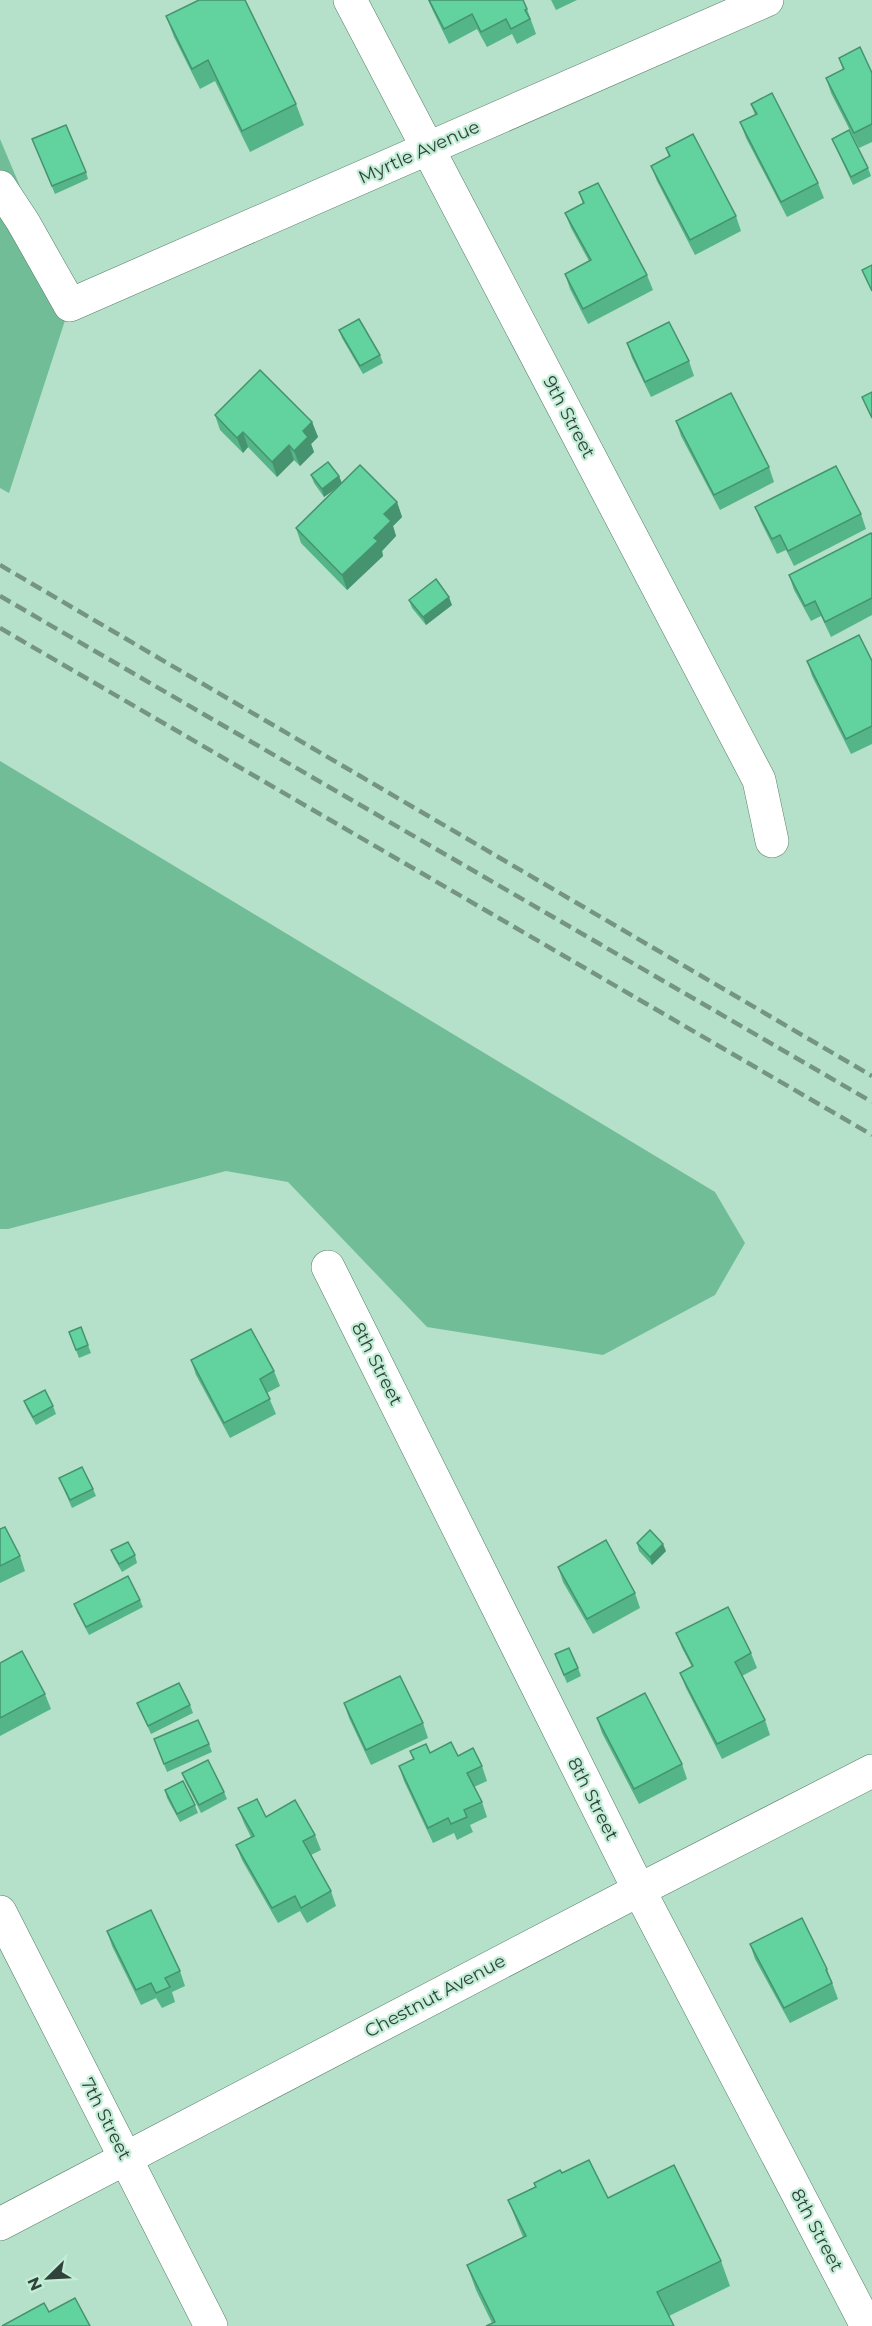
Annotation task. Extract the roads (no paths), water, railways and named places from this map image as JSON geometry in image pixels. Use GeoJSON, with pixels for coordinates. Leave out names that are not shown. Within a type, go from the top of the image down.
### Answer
{"type":"FeatureCollection","features":[{"type":"Feature","properties":{"kind":"street","name":"9th Street"},"geometry":{"type":"LineString","coordinates":[[350,0],[759,780],[772,841]]}},
{"type":"Feature","properties":{"kind":"street","name":"Myrtle Avenue"},"geometry":{"type":"LineString","coordinates":[[0,187],[23,222],[70,305],[767,0]]}},
{"type":"Feature","properties":{"kind":"street","name":"8th Street"},"geometry":{"type":"LineString","coordinates":[[328,1267],[639,1890],[867,2326]]}},
{"type":"Feature","properties":{"kind":"street","name":"Chestnut Avenue"},"geometry":{"type":"LineString","coordinates":[[0,2224],[639,1890],[872,1772]]}},
{"type":"Feature","properties":{"kind":"street","name":"7th Street"},"geometry":{"type":"LineString","coordinates":[[0,1911],[211,2326]]}},
{"type":"Feature","properties":{"kind":"railway"},"geometry":{"type":"LineString","coordinates":[[0,565],[872,1076]]}},
{"type":"Feature","properties":{"kind":"railway"},"geometry":{"type":"LineString","coordinates":[[0,596],[872,1102]]}},
{"type":"Feature","properties":{"kind":"railway"},"geometry":{"type":"LineString","coordinates":[[0,628],[872,1135]]}}]}
